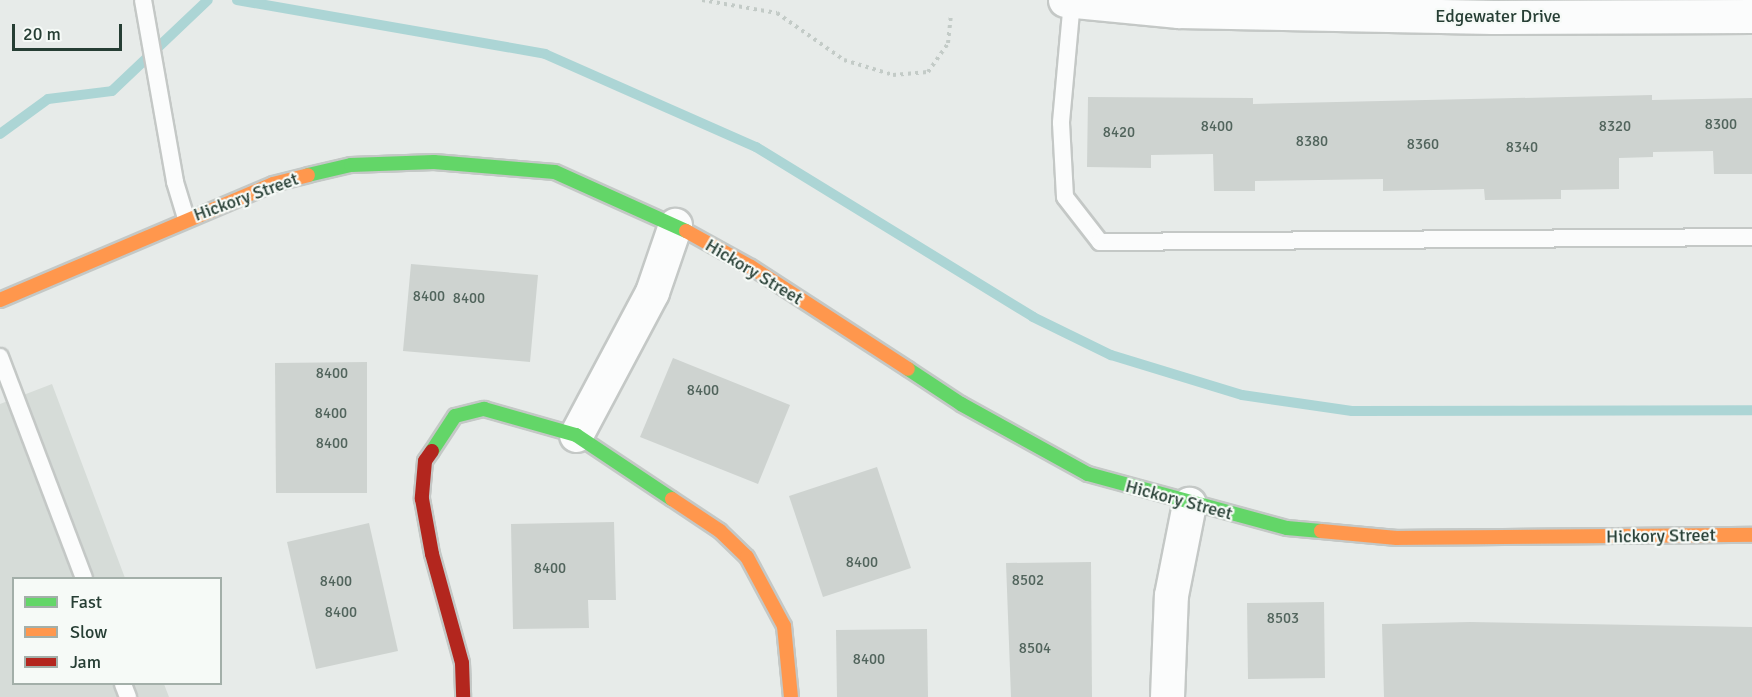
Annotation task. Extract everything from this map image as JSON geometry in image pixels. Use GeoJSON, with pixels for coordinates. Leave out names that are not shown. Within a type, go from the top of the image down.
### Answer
{"type":"FeatureCollection","features":[{"type":"Feature","properties":{"kind":"street","name":"Edgewater Drive"},"geometry":{"type":"LineString","coordinates":[[1065,0],[1178,11],[1493,17],[1752,16]]}},
{"type":"Feature","properties":{"kind":"street","name":"Hickory Street"},"geometry":{"type":"LineString","coordinates":[[0,300],[273,183],[351,165],[434,162],[555,172],[675,225],[750,267],[961,404],[1088,474],[1189,504],[1287,528],[1397,538],[1752,535]]}},
{"type":"Feature","properties":{"kind":"street"},"geometry":{"type":"LineString","coordinates":[[576,435],[652,292],[675,225]]}},
{"type":"Feature","properties":{"kind":"street"},"geometry":{"type":"LineString","coordinates":[[463,697],[462,663],[432,554],[422,499],[425,461],[455,416],[484,409],[576,435],[720,531],[747,557],[784,626],[791,697]]}},
{"type":"Feature","properties":{"kind":"street"},"geometry":{"type":"LineString","coordinates":[[1167,697],[1171,595],[1189,504]]}},
{"type":"Feature","properties":{"kind":"lane"},"geometry":{"type":"LineString","coordinates":[[143,0],[170,154],[186,219]]}},
{"type":"Feature","properties":{"kind":"lane"},"geometry":{"type":"LineString","coordinates":[[1072,1],[1061,123],[1065,196],[1100,242],[1752,237]]}},
{"type":"Feature","properties":{"kind":"lane"},"geometry":{"type":"LineString","coordinates":[[0,357],[83,577]]}},
{"type":"Feature","properties":{"kind":"path"},"geometry":{"type":"LineString","coordinates":[[702,0],[777,13],[844,60],[893,75],[928,72],[948,43],[951,16]]}},
{"type":"Feature","properties":{"kind":"shaded area"},"geometry":{"type":"Polygon","coordinates":[[[52,384],[125,577],[12,577],[12,685],[164,685],[169,697],[0,697],[0,404],[52,384]]]}},
{"type":"Feature","properties":{"kind":"building"},"geometry":{"type":"Polygon","coordinates":[[[1652,95],[1652,100],[1752,98],[1752,174],[1714,174],[1713,151],[1653,152],[1653,157],[1619,158],[1619,189],[1561,190],[1561,199],[1485,200],[1484,189],[1383,191],[1383,179],[1255,181],[1255,191],[1214,191],[1213,154],[1151,155],[1151,168],[1087,167],[1088,97],[1253,98],[1253,104],[1652,95]]]}},
{"type":"Feature","properties":{"kind":"building"},"geometry":{"type":"Polygon","coordinates":[[[411,264],[538,275],[530,362],[403,351],[411,264]]]}},
{"type":"Feature","properties":{"kind":"building"},"geometry":{"type":"Polygon","coordinates":[[[673,358],[790,405],[758,484],[640,437],[673,358]]]}},
{"type":"Feature","properties":{"kind":"building"},"geometry":{"type":"Polygon","coordinates":[[[367,362],[367,493],[276,493],[275,363],[367,362]]]}},
{"type":"Feature","properties":{"kind":"building"},"geometry":{"type":"Polygon","coordinates":[[[877,467],[911,568],[823,597],[789,496],[877,467]]]}},
{"type":"Feature","properties":{"kind":"building"},"geometry":{"type":"Polygon","coordinates":[[[614,522],[616,600],[588,600],[589,628],[513,629],[511,524],[614,522]]]}},
{"type":"Feature","properties":{"kind":"building"},"geometry":{"type":"Polygon","coordinates":[[[369,523],[398,651],[316,669],[287,542],[369,523]]]}},
{"type":"Feature","properties":{"kind":"building"},"geometry":{"type":"Polygon","coordinates":[[[1091,562],[1092,697],[1011,697],[1006,563],[1091,562]]]}},
{"type":"Feature","properties":{"kind":"building"},"geometry":{"type":"Polygon","coordinates":[[[1324,602],[1325,678],[1248,679],[1247,603],[1324,602]]]}},
{"type":"Feature","properties":{"kind":"building"},"geometry":{"type":"Polygon","coordinates":[[[1470,622],[1752,627],[1752,697],[1384,697],[1382,624],[1470,622]]]}},
{"type":"Feature","properties":{"kind":"building"},"geometry":{"type":"Polygon","coordinates":[[[927,629],[928,697],[837,697],[836,630],[927,629]]]}},
{"type":"Feature","properties":{"kind":"waterway"},"geometry":{"type":"LineString","coordinates":[[0,134],[48,99],[112,91],[208,0]]}},
{"type":"Feature","properties":{"kind":"waterway"},"geometry":{"type":"LineString","coordinates":[[237,0],[545,54],[756,147],[1033,317],[1111,355],[1242,395],[1352,411],[1752,410]]}},
{"type":"Feature","properties":{"kind":"traffic: fast"},"geometry":{"type":"LineString","coordinates":[[308,175],[351,165],[434,162],[555,172],[686,231]]}},
{"type":"Feature","properties":{"kind":"traffic: fast"},"geometry":{"type":"LineString","coordinates":[[908,369],[961,404],[1088,474],[1287,528],[1321,531]]}},
{"type":"Feature","properties":{"kind":"traffic: fast"},"geometry":{"type":"LineString","coordinates":[[432,451],[455,416],[484,409],[576,435],[672,499]]}},
{"type":"Feature","properties":{"kind":"traffic: slow"},"geometry":{"type":"LineString","coordinates":[[0,300],[273,184],[308,175]]}},
{"type":"Feature","properties":{"kind":"traffic: slow"},"geometry":{"type":"LineString","coordinates":[[686,231],[751,267],[908,369]]}},
{"type":"Feature","properties":{"kind":"traffic: slow"},"geometry":{"type":"LineString","coordinates":[[672,499],[720,531],[747,557],[784,626],[791,697]]}},
{"type":"Feature","properties":{"kind":"traffic: slow"},"geometry":{"type":"LineString","coordinates":[[1321,531],[1397,538],[1752,535]]}},
{"type":"Feature","properties":{"kind":"traffic: jam"},"geometry":{"type":"LineString","coordinates":[[432,451],[425,461],[422,499],[432,554],[462,663],[463,697]]}}]}
